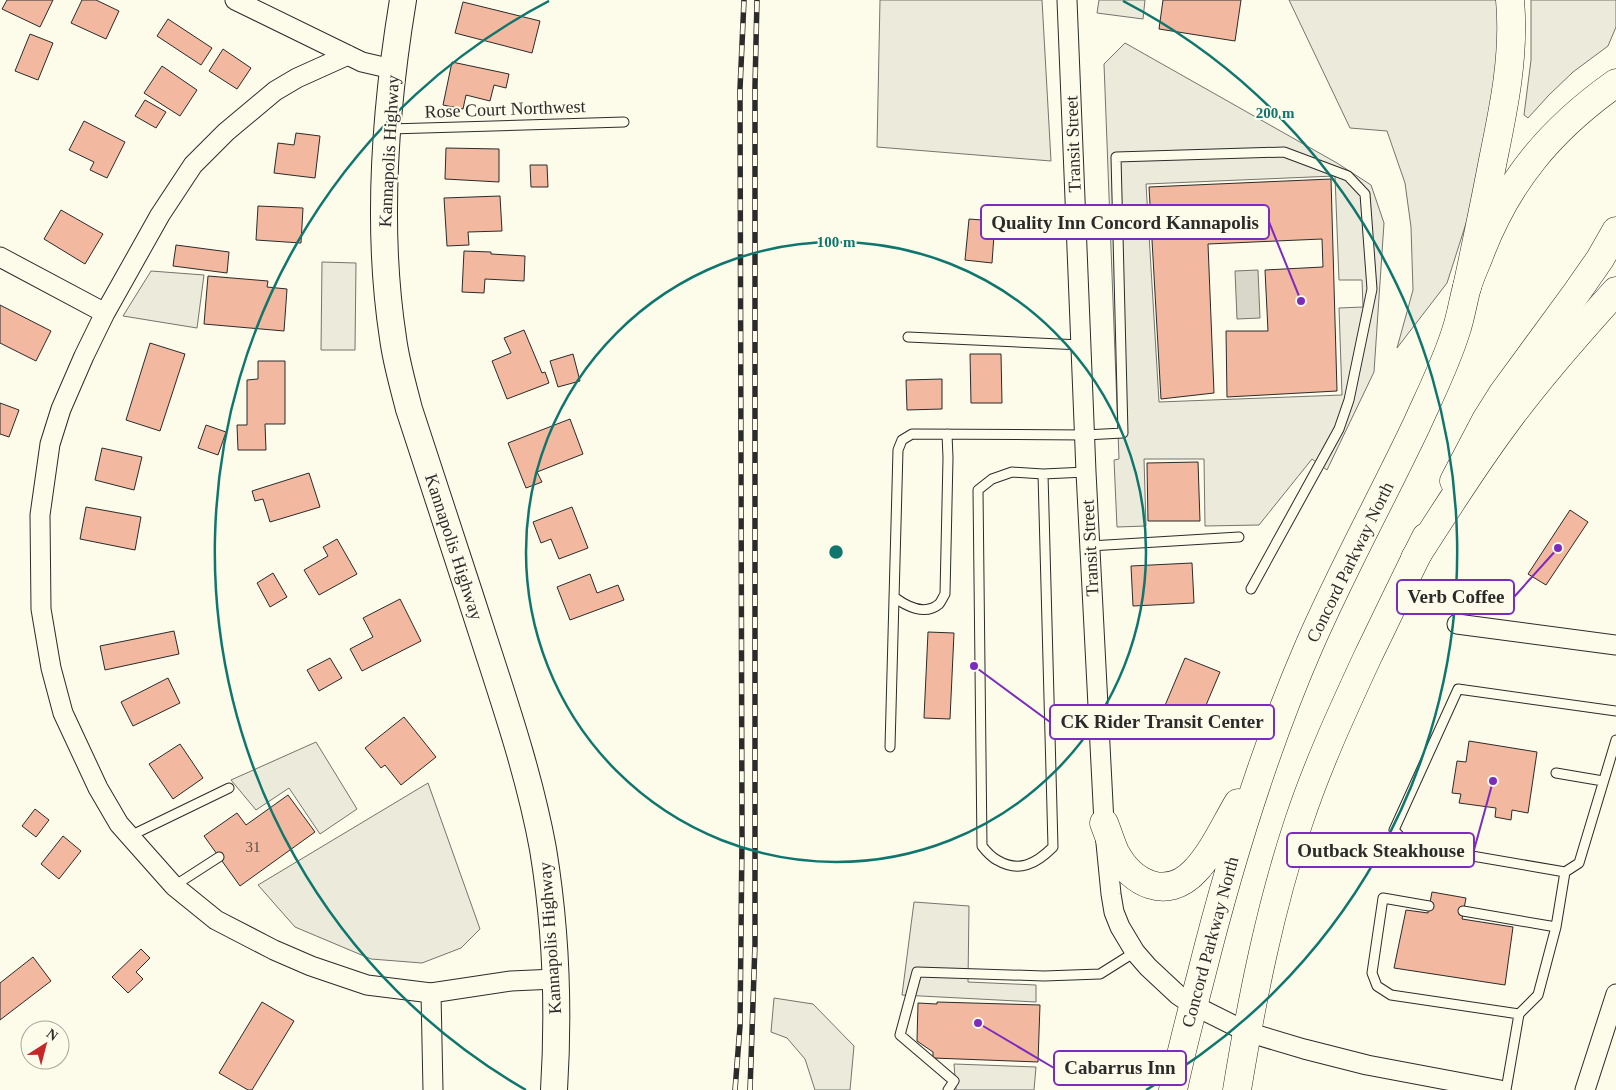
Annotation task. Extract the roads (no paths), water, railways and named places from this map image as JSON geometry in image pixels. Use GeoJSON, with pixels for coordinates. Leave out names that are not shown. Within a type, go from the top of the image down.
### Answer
{"type":"FeatureCollection","features":[{"type":"Feature","properties":{"kind":"highway"},"geometry":{"type":"LineString","coordinates":[[1467,287],[1506,99],[1512,34],[1510,0]]}},
{"type":"Feature","properties":{"kind":"highway","name":"Concord Parkway North"},"geometry":{"type":"LineString","coordinates":[[1173,1090],[1218,908],[1240,833],[1268,753],[1309,647],[1333,594],[1417,424],[1446,358],[1457,329],[1467,287],[1491,228],[1509,193],[1544,146],[1563,125],[1594,98],[1616,83]]}},
{"type":"Feature","properties":{"kind":"highway"},"geometry":{"type":"LineString","coordinates":[[1237,1090],[1270,923],[1299,819],[1346,703],[1416,558],[1486,420],[1503,393],[1591,272],[1616,231]]}},
{"type":"Feature","properties":{"kind":"highway"},"geometry":{"type":"LineString","coordinates":[[1416,558],[1468,476],[1505,423],[1584,326],[1616,292]]}},
{"type":"Feature","properties":{"kind":"highway"},"geometry":{"type":"LineString","coordinates":[[1104,823],[1116,853],[1132,874],[1148,885],[1158,887],[1173,886],[1185,880],[1196,870],[1268,753]]}},
{"type":"Feature","properties":{"kind":"main road","name":"Kannapolis Highway"},"geometry":{"type":"LineString","coordinates":[[403,0],[392,69],[387,129],[384,219],[388,298],[393,339],[409,408],[511,722],[528,782],[542,849],[551,915],[555,978],[556,1057],[554,1090]]}},
{"type":"Feature","properties":{"kind":"street"},"geometry":{"type":"LineString","coordinates":[[235,0],[355,59],[392,69]]}},
{"type":"Feature","properties":{"kind":"street","name":"Transit Street"},"geometry":{"type":"LineString","coordinates":[[1067,0],[1086,472],[1104,823],[1114,912],[1135,952],[1163,982],[1193,1005],[1247,1032],[1367,1065],[1500,1090]]}},
{"type":"Feature","properties":{"kind":"street"},"geometry":{"type":"LineString","coordinates":[[355,59],[297,78],[275,91],[226,132],[193,165],[160,215],[84,356],[61,409],[50,444],[40,515],[41,609],[50,668],[63,712],[98,788],[119,824],[174,886],[216,920],[281,954],[367,985],[431,993],[511,981],[555,978]]}},
{"type":"Feature","properties":{"kind":"street"},"geometry":{"type":"LineString","coordinates":[[0,256],[106,313]]}},
{"type":"Feature","properties":{"kind":"street"},"geometry":{"type":"LineString","coordinates":[[1457,624],[1616,645]]}},
{"type":"Feature","properties":{"kind":"street"},"geometry":{"type":"LineString","coordinates":[[431,993],[433,1090]]}},
{"type":"Feature","properties":{"kind":"street"},"geometry":{"type":"LineString","coordinates":[[1585,1090],[1616,994]]}},
{"type":"Feature","properties":{"kind":"lane","name":"Rose Court Northwest"},"geometry":{"type":"LineString","coordinates":[[387,129],[624,122]]}},
{"type":"Feature","properties":{"kind":"lane"},"geometry":{"type":"LineString","coordinates":[[890,748],[898,450],[902,440],[912,434],[1085,435],[1123,433],[1116,157],[1284,152],[1348,176],[1365,194],[1372,289],[1349,400],[1339,429],[1251,589]]}},
{"type":"Feature","properties":{"kind":"lane"},"geometry":{"type":"LineString","coordinates":[[908,338],[1081,345]]}},
{"type":"Feature","properties":{"kind":"lane"},"geometry":{"type":"LineString","coordinates":[[894,597],[905,606],[926,610],[939,604],[945,594],[947,434]]}},
{"type":"Feature","properties":{"kind":"lane"},"geometry":{"type":"LineString","coordinates":[[1043,474],[1052,847],[1040,860],[1017,867],[996,860],[982,846],[978,490],[992,479],[1012,472],[1043,474],[1086,472]]}},
{"type":"Feature","properties":{"kind":"lane"},"geometry":{"type":"LineString","coordinates":[[1090,546],[1239,537]]}},
{"type":"Feature","properties":{"kind":"lane"},"geometry":{"type":"LineString","coordinates":[[1565,872],[1408,845],[1394,830],[1458,689],[1616,711]]}},
{"type":"Feature","properties":{"kind":"lane"},"geometry":{"type":"LineString","coordinates":[[1506,1090],[1519,1014],[1538,996],[1556,927],[1565,872],[1579,862],[1616,740]]}},
{"type":"Feature","properties":{"kind":"lane"},"geometry":{"type":"LineString","coordinates":[[1556,773],[1604,781]]}},
{"type":"Feature","properties":{"kind":"lane"},"geometry":{"type":"LineString","coordinates":[[130,836],[229,788]]}},
{"type":"Feature","properties":{"kind":"lane"},"geometry":{"type":"LineString","coordinates":[[174,886],[219,857]]}},
{"type":"Feature","properties":{"kind":"lane"},"geometry":{"type":"LineString","coordinates":[[1429,906],[1383,898],[1372,973],[1377,986],[1391,995],[1519,1014]]}},
{"type":"Feature","properties":{"kind":"lane"},"geometry":{"type":"LineString","coordinates":[[1463,912],[1556,927]]}},
{"type":"Feature","properties":{"kind":"lane"},"geometry":{"type":"LineString","coordinates":[[948,1090],[954,1081],[900,1035],[917,972],[1044,976],[1100,974],[1135,952]]}},
{"type":"Feature","properties":{"kind":"railway"},"geometry":{"type":"LineString","coordinates":[[735,1090],[740,1026],[742,839],[740,89],[744,0]]}},
{"type":"Feature","properties":{"kind":"railway"},"geometry":{"type":"LineString","coordinates":[[750,1090],[755,944],[755,86],[757,0]]}},
{"type":"Feature","properties":{"kind":"place","name":"Quality Inn Concord Kannapolis"},"geometry":{"type":"Point","coordinates":[1301,301]}},
{"type":"Feature","properties":{"kind":"place","name":"Verb Coffee"},"geometry":{"type":"Point","coordinates":[1558,548]}},
{"type":"Feature","properties":{"kind":"place","name":"CK Rider Transit Center"},"geometry":{"type":"Point","coordinates":[974,666]}},
{"type":"Feature","properties":{"kind":"place","name":"Outback Steakhouse"},"geometry":{"type":"Point","coordinates":[1493,781]}},
{"type":"Feature","properties":{"kind":"place","name":"Cabarrus Inn"},"geometry":{"type":"Point","coordinates":[978,1023]}}]}
